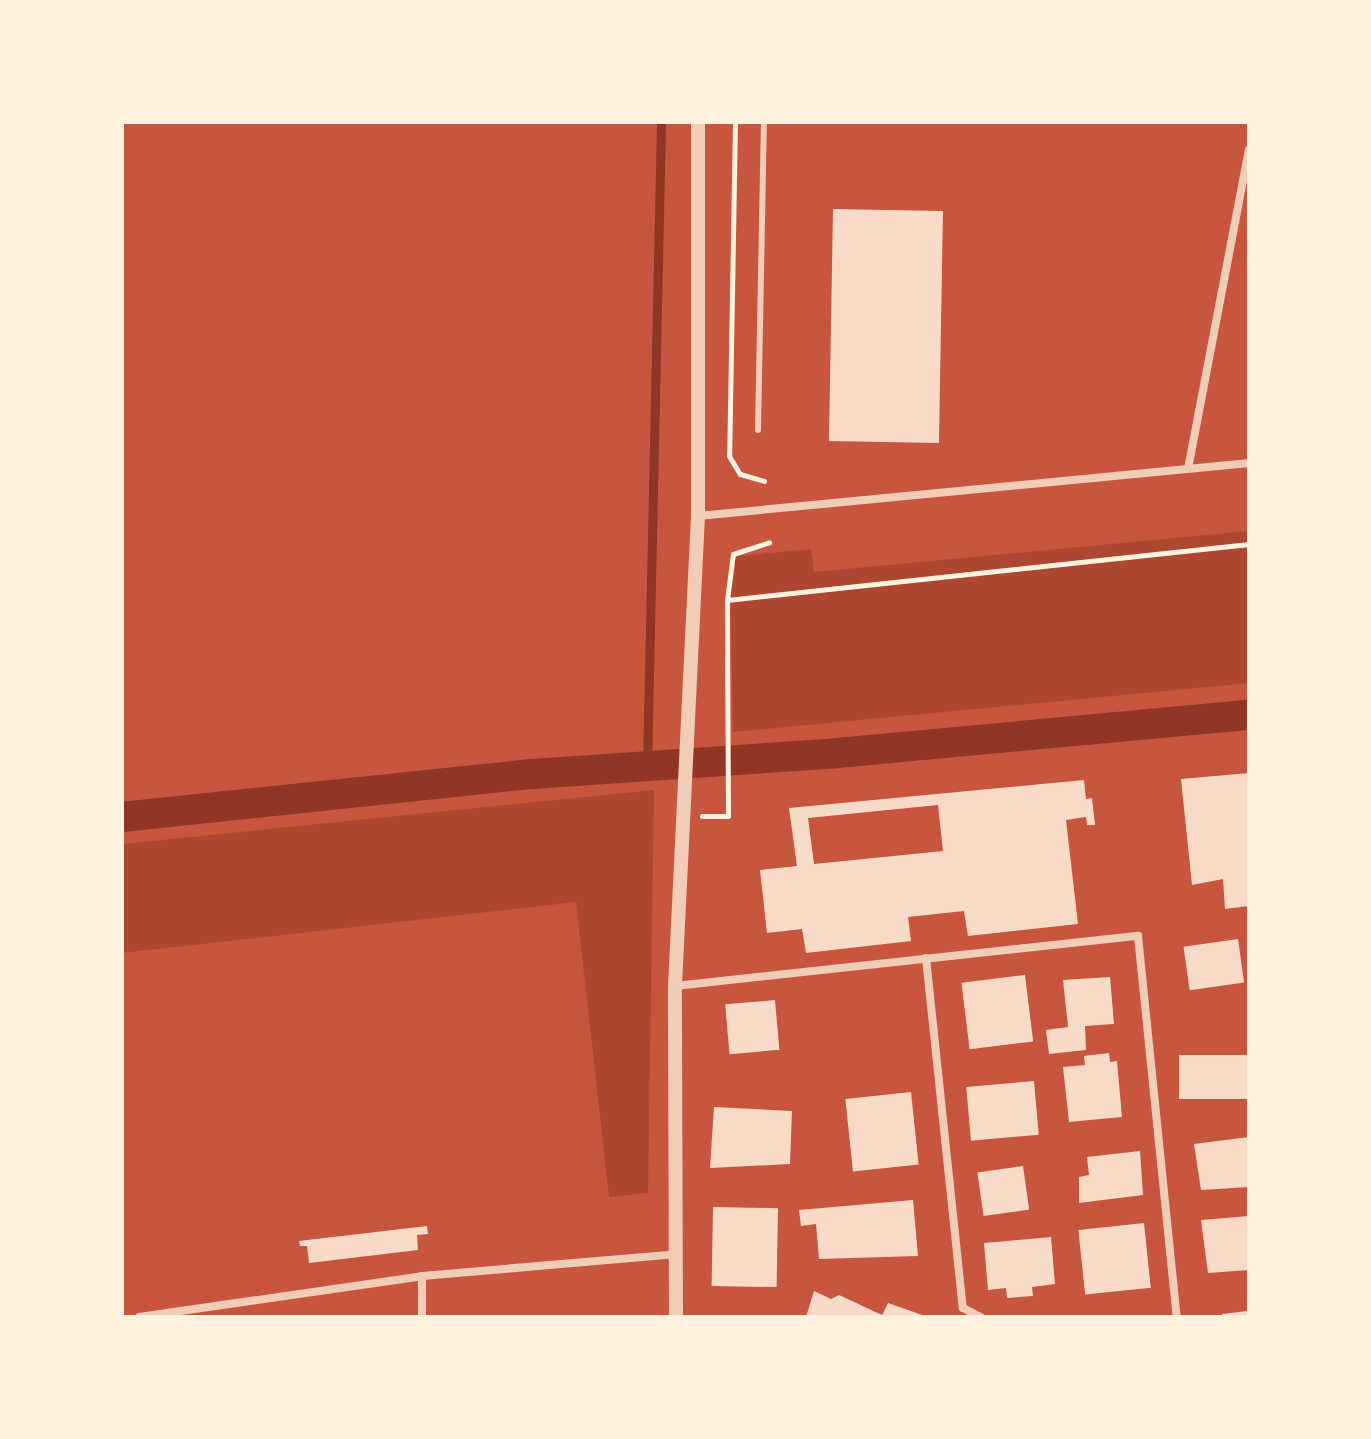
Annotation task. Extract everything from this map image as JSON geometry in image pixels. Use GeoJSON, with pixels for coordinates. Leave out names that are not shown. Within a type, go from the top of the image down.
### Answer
{"type":"FeatureCollection","features":[{"type":"Feature","properties":{"kind":"street"},"geometry":{"type":"LineString","coordinates":[[676,1317],[675,986],[698,516],[698,122]]}},
{"type":"Feature","properties":{"kind":"street"},"geometry":{"type":"LineString","coordinates":[[1188,469],[1249,150]]}},
{"type":"Feature","properties":{"kind":"street"},"geometry":{"type":"LineString","coordinates":[[698,516],[1249,463]]}},
{"type":"Feature","properties":{"kind":"street"},"geometry":{"type":"LineString","coordinates":[[675,986],[1138,936],[1177,1317]]}},
{"type":"Feature","properties":{"kind":"street"},"geometry":{"type":"LineString","coordinates":[[926,958],[963,1308],[981,1317]]}},
{"type":"Feature","properties":{"kind":"street"},"geometry":{"type":"LineString","coordinates":[[139,1317],[422,1276],[678,1254]]}},
{"type":"Feature","properties":{"kind":"street"},"geometry":{"type":"LineString","coordinates":[[422,1276],[422,1317]]}},
{"type":"Feature","properties":{"kind":"lane"},"geometry":{"type":"LineString","coordinates":[[758,430],[764,122]]}},
{"type":"Feature","properties":{"kind":"path"},"geometry":{"type":"LineString","coordinates":[[735,122],[729,456],[740,474],[764,481]]}},
{"type":"Feature","properties":{"kind":"path"},"geometry":{"type":"LineString","coordinates":[[685,817],[728,816],[727,600],[733,554],[740,548],[769,542]]}},
{"type":"Feature","properties":{"kind":"path"},"geometry":{"type":"LineString","coordinates":[[727,600],[1249,544]]}},
{"type":"Feature","properties":{"kind":"shaded area"},"geometry":{"type":"Polygon","coordinates":[[[1249,531],[1249,683],[733,732],[730,557],[811,549],[814,572],[1249,531]]]}},
{"type":"Feature","properties":{"kind":"shaded area"},"geometry":{"type":"Polygon","coordinates":[[[654,790],[648,1193],[609,1197],[576,902],[122,953],[122,844],[654,790]]]}},
{"type":"Feature","properties":{"kind":"building"},"geometry":{"type":"Polygon","coordinates":[[[833,209],[943,211],[939,443],[829,441],[833,209]]]}},
{"type":"Feature","properties":{"kind":"building"},"geometry":{"type":"Polygon","coordinates":[[[1249,773],[1249,906],[1225,909],[1223,879],[1192,885],[1181,779],[1249,773]]]}},
{"type":"Feature","properties":{"kind":"building"},"geometry":{"type":"Polygon","coordinates":[[[1084,780],[1086,799],[1092,798],[1095,825],[1087,825],[1086,817],[1066,820],[1078,924],[968,936],[964,911],[908,917],[911,941],[806,953],[802,929],[767,933],[760,870],[797,866],[789,808],[1084,780]],[[938,805],[808,818],[814,864],[943,851],[938,805]]]}},
{"type":"Feature","properties":{"kind":"building"},"geometry":{"type":"Polygon","coordinates":[[[1238,939],[1244,983],[1190,990],[1184,947],[1238,939]]]}},
{"type":"Feature","properties":{"kind":"building"},"geometry":{"type":"Polygon","coordinates":[[[1025,975],[1033,1042],[970,1049],[961,983],[1025,975]]]}},
{"type":"Feature","properties":{"kind":"building"},"geometry":{"type":"Polygon","coordinates":[[[1110,977],[1114,1024],[1085,1026],[1086,1050],[1049,1054],[1046,1030],[1068,1027],[1063,980],[1110,977]]]}},
{"type":"Feature","properties":{"kind":"building"},"geometry":{"type":"Polygon","coordinates":[[[775,1000],[779,1050],[730,1054],[725,1004],[775,1000]]]}},
{"type":"Feature","properties":{"kind":"building"},"geometry":{"type":"Polygon","coordinates":[[[1109,1053],[1110,1062],[1117,1061],[1122,1117],[1069,1122],[1063,1067],[1085,1065],[1084,1056],[1109,1053]]]}},
{"type":"Feature","properties":{"kind":"building"},"geometry":{"type":"Polygon","coordinates":[[[1179,1055],[1249,1055],[1249,1099],[1179,1099],[1179,1055]]]}},
{"type":"Feature","properties":{"kind":"building"},"geometry":{"type":"Polygon","coordinates":[[[1034,1081],[1039,1135],[971,1141],[966,1087],[1034,1081]]]}},
{"type":"Feature","properties":{"kind":"building"},"geometry":{"type":"Polygon","coordinates":[[[911,1092],[919,1165],[853,1171],[845,1099],[911,1092]]]}},
{"type":"Feature","properties":{"kind":"building"},"geometry":{"type":"Polygon","coordinates":[[[714,1107],[792,1111],[790,1164],[710,1168],[714,1107]]]}},
{"type":"Feature","properties":{"kind":"building"},"geometry":{"type":"Polygon","coordinates":[[[1249,1137],[1249,1187],[1201,1190],[1194,1144],[1249,1137]]]}},
{"type":"Feature","properties":{"kind":"building"},"geometry":{"type":"Polygon","coordinates":[[[1140,1151],[1143,1195],[1079,1203],[1079,1177],[1089,1175],[1087,1157],[1140,1151]]]}},
{"type":"Feature","properties":{"kind":"building"},"geometry":{"type":"Polygon","coordinates":[[[1023,1166],[1029,1210],[984,1216],[977,1172],[1023,1166]]]}},
{"type":"Feature","properties":{"kind":"building"},"geometry":{"type":"Polygon","coordinates":[[[913,1200],[918,1256],[819,1259],[816,1224],[801,1226],[799,1210],[913,1200]]]}},
{"type":"Feature","properties":{"kind":"building"},"geometry":{"type":"Polygon","coordinates":[[[713,1207],[778,1208],[777,1287],[712,1286],[713,1207]]]}},
{"type":"Feature","properties":{"kind":"building"},"geometry":{"type":"Polygon","coordinates":[[[1249,1216],[1249,1270],[1208,1273],[1201,1220],[1249,1216]]]}},
{"type":"Feature","properties":{"kind":"building"},"geometry":{"type":"Polygon","coordinates":[[[1144,1223],[1151,1288],[1085,1295],[1078,1230],[1144,1223]]]}},
{"type":"Feature","properties":{"kind":"building"},"geometry":{"type":"Polygon","coordinates":[[[427,1226],[428,1234],[417,1235],[418,1250],[309,1263],[307,1246],[300,1246],[299,1241],[427,1226]]]}},
{"type":"Feature","properties":{"kind":"building"},"geometry":{"type":"Polygon","coordinates":[[[1051,1237],[1055,1284],[1032,1287],[1033,1296],[1007,1298],[1006,1288],[988,1290],[984,1243],[1051,1237]]]}},
{"type":"Feature","properties":{"kind":"building"},"geometry":{"type":"Polygon","coordinates":[[[814,1291],[831,1299],[839,1295],[882,1315],[888,1303],[928,1317],[806,1317],[814,1291]]]}},
{"type":"Feature","properties":{"kind":"building"},"geometry":{"type":"Polygon","coordinates":[[[1247,1311],[1248,1317],[1222,1317],[1222,1314],[1247,1311]]]}},
{"type":"Feature","properties":{"kind":"waterway"},"geometry":{"type":"LineString","coordinates":[[647,766],[661,122]]}},
{"type":"Feature","properties":{"kind":"waterway"},"geometry":{"type":"LineString","coordinates":[[122,817],[532,774],[837,753],[1249,715]]}}]}
